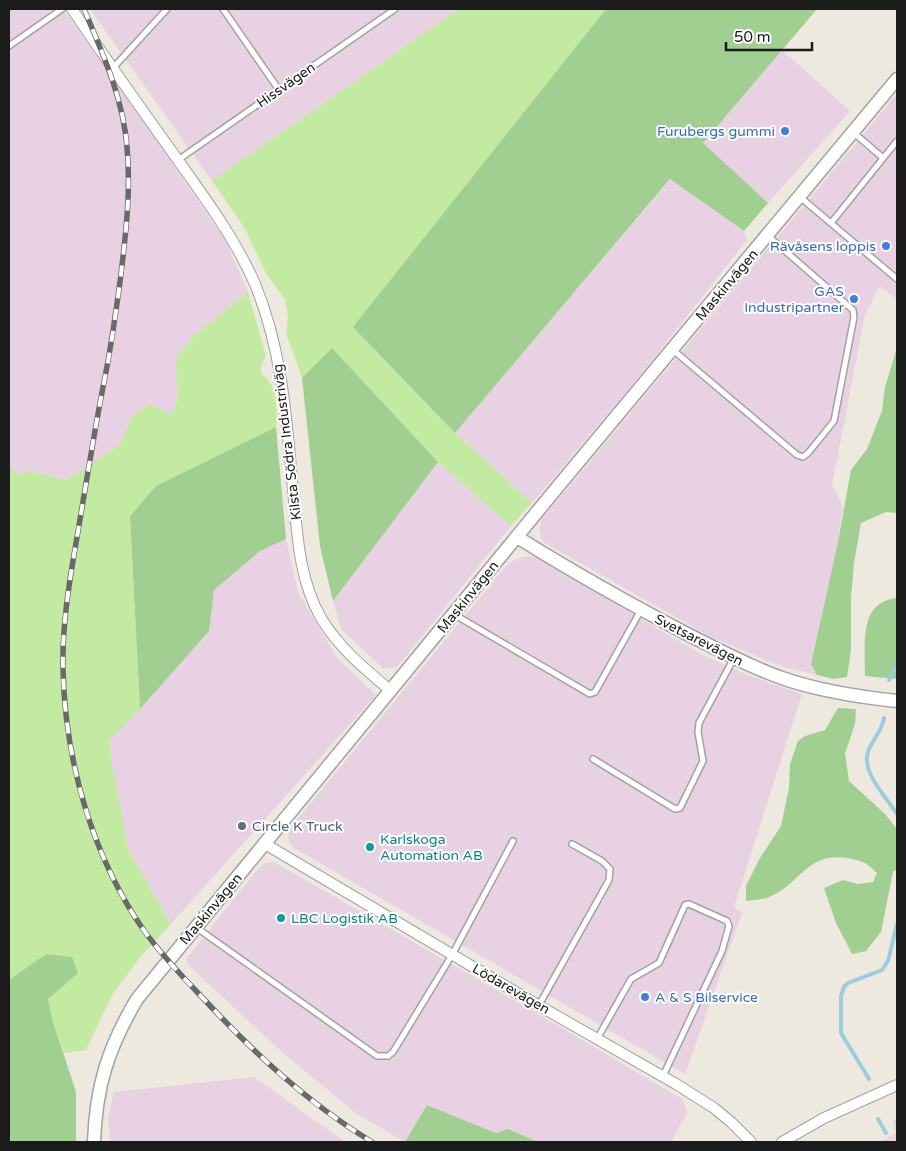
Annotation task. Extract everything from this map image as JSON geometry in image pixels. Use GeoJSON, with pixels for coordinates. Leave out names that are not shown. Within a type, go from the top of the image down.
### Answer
{"type":"FeatureCollection","features":[{"type":"Feature","properties":{"kind":"street","name":"Kilsta Södra Industriväg"},"geometry":{"type":"LineString","coordinates":[[72,9],[226,229],[254,283],[272,334],[283,388],[298,542],[303,573],[310,597],[332,635],[361,666],[391,690]]}},
{"type":"Feature","properties":{"kind":"street","name":"Maskinvägen"},"geometry":{"type":"LineString","coordinates":[[94,1142],[95,1117],[106,1062],[114,1041],[137,999],[897,79]]}},
{"type":"Feature","properties":{"kind":"street","name":"Svetsarevägen"},"geometry":{"type":"LineString","coordinates":[[517,537],[642,610],[734,657],[783,678],[846,694],[897,702]]}},
{"type":"Feature","properties":{"kind":"street","name":"Lödarevägen"},"geometry":{"type":"LineString","coordinates":[[265,844],[538,1006],[663,1076],[714,1108],[751,1142]]}},
{"type":"Feature","properties":{"kind":"street"},"geometry":{"type":"LineString","coordinates":[[782,1142],[832,1114],[897,1085]]}},
{"type":"Feature","properties":{"kind":"lane"},"geometry":{"type":"LineString","coordinates":[[9,46],[62,9]]}},
{"type":"Feature","properties":{"kind":"lane"},"geometry":{"type":"LineString","coordinates":[[113,68],[167,9]]}},
{"type":"Feature","properties":{"kind":"lane"},"geometry":{"type":"LineString","coordinates":[[223,9],[279,90]]}},
{"type":"Feature","properties":{"kind":"lane","name":"Hissvägen"},"geometry":{"type":"LineString","coordinates":[[178,160],[395,9]]}},
{"type":"Feature","properties":{"kind":"lane"},"geometry":{"type":"LineString","coordinates":[[853,133],[883,158]]}},
{"type":"Feature","properties":{"kind":"lane"},"geometry":{"type":"LineString","coordinates":[[830,223],[897,141]]}},
{"type":"Feature","properties":{"kind":"lane"},"geometry":{"type":"LineString","coordinates":[[800,197],[897,279]]}},
{"type":"Feature","properties":{"kind":"lane"},"geometry":{"type":"LineString","coordinates":[[673,350],[797,455],[803,457],[809,452],[834,421],[854,317],[853,310],[768,236]]}},
{"type":"Feature","properties":{"kind":"lane"},"geometry":{"type":"LineString","coordinates":[[454,614],[590,694],[595,692],[642,610]]}},
{"type":"Feature","properties":{"kind":"lane"},"geometry":{"type":"LineString","coordinates":[[593,759],[675,809],[680,808],[703,760],[698,732],[699,723],[734,657]]}},
{"type":"Feature","properties":{"kind":"lane"},"geometry":{"type":"LineString","coordinates":[[196,927],[376,1056],[388,1056],[393,1052],[452,955],[513,841]]}},
{"type":"Feature","properties":{"kind":"lane"},"geometry":{"type":"LineString","coordinates":[[538,1006],[609,880],[610,869],[602,861],[572,844]]}},
{"type":"Feature","properties":{"kind":"lane"},"geometry":{"type":"LineString","coordinates":[[597,1039],[632,979],[660,963],[684,905],[689,904],[727,921],[729,926],[722,951],[663,1076]]}},
{"type":"Feature","properties":{"kind":"shaded area"},"geometry":{"type":"Polygon","coordinates":[[[9,9],[63,9],[153,135],[226,242],[248,292],[194,336],[175,358],[178,398],[172,415],[130,419],[121,444],[67,480],[32,471],[17,474],[9,464],[9,9]]]}},
{"type":"Feature","properties":{"kind":"shaded area"},"geometry":{"type":"Polygon","coordinates":[[[90,9],[459,9],[212,181],[90,9]]]}},
{"type":"Feature","properties":{"kind":"shaded area"},"geometry":{"type":"Polygon","coordinates":[[[782,50],[850,111],[768,203],[703,143],[782,50]]]}},
{"type":"Feature","properties":{"kind":"shaded area"},"geometry":{"type":"Polygon","coordinates":[[[897,94],[897,299],[879,286],[865,315],[832,485],[843,507],[838,542],[811,663],[817,675],[780,666],[711,637],[545,543],[541,538],[541,520],[897,94]]]}},
{"type":"Feature","properties":{"kind":"shaded area"},"geometry":{"type":"Polygon","coordinates":[[[671,179],[744,231],[747,240],[642,373],[532,503],[455,433],[671,179]]]}},
{"type":"Feature","properties":{"kind":"shaded area"},"geometry":{"type":"Polygon","coordinates":[[[438,462],[511,526],[397,667],[384,669],[342,630],[333,601],[438,462]]]}},
{"type":"Feature","properties":{"kind":"shaded area"},"geometry":{"type":"Polygon","coordinates":[[[286,539],[298,593],[338,659],[376,695],[171,924],[128,849],[111,758],[110,740],[209,631],[214,590],[260,551],[286,539]]]}},
{"type":"Feature","properties":{"kind":"shaded area"},"geometry":{"type":"Polygon","coordinates":[[[526,556],[536,557],[699,653],[745,674],[802,694],[734,907],[742,913],[685,1074],[294,848],[289,843],[288,834],[291,827],[507,565],[516,559],[526,556]]]}},
{"type":"Feature","properties":{"kind":"shaded area"},"geometry":{"type":"Polygon","coordinates":[[[271,862],[545,1018],[682,1099],[687,1113],[671,1142],[538,1142],[508,1129],[496,1133],[427,1105],[405,1142],[357,1114],[282,1052],[188,965],[186,959],[262,864],[271,862]]]}},
{"type":"Feature","properties":{"kind":"shaded area"},"geometry":{"type":"Polygon","coordinates":[[[254,1077],[345,1142],[110,1142],[108,1118],[114,1092],[254,1077]]]}},
{"type":"Feature","properties":{"kind":"shaded area"},"geometry":{"type":"Polygon","coordinates":[[[897,1119],[897,1142],[879,1142],[896,1133],[892,1121],[897,1119]]]}},
{"type":"Feature","properties":{"kind":"green space"},"geometry":{"type":"Polygon","coordinates":[[[459,9],[606,9],[354,327],[455,433],[532,503],[511,526],[438,462],[333,349],[302,378],[286,333],[288,318],[285,300],[266,273],[244,227],[212,181],[459,9]]]}},
{"type":"Feature","properties":{"kind":"green space"},"geometry":{"type":"Polygon","coordinates":[[[606,9],[817,9],[703,143],[768,203],[744,231],[670,179],[455,433],[353,327],[606,9]]]}},
{"type":"Feature","properties":{"kind":"green space"},"geometry":{"type":"Polygon","coordinates":[[[248,292],[266,356],[261,367],[261,374],[271,384],[275,397],[276,427],[156,486],[130,516],[140,709],[110,740],[111,758],[128,849],[171,924],[142,955],[112,995],[86,1050],[64,1053],[53,1022],[48,998],[78,973],[46,954],[9,980],[9,464],[17,474],[32,471],[67,480],[121,444],[130,419],[149,404],[172,415],[178,398],[175,358],[194,336],[248,292]]]}},
{"type":"Feature","properties":{"kind":"green space"},"geometry":{"type":"Polygon","coordinates":[[[332,348],[438,462],[333,601],[320,546],[302,378],[332,348]]]}},
{"type":"Feature","properties":{"kind":"green space"},"geometry":{"type":"Polygon","coordinates":[[[897,348],[897,513],[886,512],[861,523],[854,563],[851,598],[851,650],[847,677],[833,679],[817,675],[811,664],[838,542],[851,470],[867,449],[882,411],[885,387],[897,348]]]}},
{"type":"Feature","properties":{"kind":"green space"},"geometry":{"type":"Polygon","coordinates":[[[276,427],[286,539],[260,551],[214,590],[209,631],[140,709],[130,516],[156,486],[276,427]]]}},
{"type":"Feature","properties":{"kind":"green space"},"geometry":{"type":"Polygon","coordinates":[[[897,598],[897,679],[865,676],[866,628],[870,617],[875,608],[884,601],[897,598]]]}},
{"type":"Feature","properties":{"kind":"green space"},"geometry":{"type":"Polygon","coordinates":[[[838,708],[856,709],[855,724],[845,753],[849,781],[885,814],[897,829],[897,869],[893,872],[881,932],[866,951],[852,954],[836,923],[824,888],[843,880],[858,884],[873,882],[877,873],[863,862],[846,858],[821,860],[804,871],[779,892],[766,898],[746,901],[746,886],[760,858],[781,826],[789,788],[790,764],[798,741],[805,736],[825,730],[838,708]]]}},
{"type":"Feature","properties":{"kind":"green space"},"geometry":{"type":"Polygon","coordinates":[[[46,954],[72,957],[78,973],[48,999],[53,1022],[76,1092],[76,1142],[9,1142],[9,980],[46,954]]]}},
{"type":"Feature","properties":{"kind":"green space"},"geometry":{"type":"Polygon","coordinates":[[[427,1105],[496,1133],[508,1129],[538,1142],[405,1142],[427,1105]]]}},
{"type":"Feature","properties":{"kind":"waterway"},"geometry":{"type":"LineString","coordinates":[[889,680],[897,665]]}},
{"type":"Feature","properties":{"kind":"waterway"},"geometry":{"type":"LineString","coordinates":[[884,718],[880,731],[869,749],[867,757],[868,766],[875,783],[897,814]]}},
{"type":"Feature","properties":{"kind":"waterway"},"geometry":{"type":"LineString","coordinates":[[869,1079],[841,1033],[841,996],[844,987],[848,983],[882,970],[888,961],[897,924]]}},
{"type":"Feature","properties":{"kind":"waterway"},"geometry":{"type":"LineString","coordinates":[[878,1119],[886,1133]]}},
{"type":"Feature","properties":{"kind":"railway"},"geometry":{"type":"LineString","coordinates":[[84,9],[117,94],[127,147],[128,195],[115,316],[73,558],[65,621],[63,653],[65,703],[69,738],[76,772],[96,840],[126,903],[145,932],[178,971],[259,1055],[324,1110],[372,1142]]}},
{"type":"Feature","properties":{"kind":"place","name":"Furubergs gummi"},"geometry":{"type":"Point","coordinates":[785,131]}},
{"type":"Feature","properties":{"kind":"place","name":"Rävåsens loppis"},"geometry":{"type":"Point","coordinates":[886,246]}},
{"type":"Feature","properties":{"kind":"place","name":"GAS Industripartner"},"geometry":{"type":"Point","coordinates":[854,299]}},
{"type":"Feature","properties":{"kind":"place","name":"Circle K Truck"},"geometry":{"type":"Point","coordinates":[242,826]}},
{"type":"Feature","properties":{"kind":"place","name":"Karlskoga Automation AB"},"geometry":{"type":"Point","coordinates":[370,847]}},
{"type":"Feature","properties":{"kind":"place","name":"LBC Logistik AB"},"geometry":{"type":"Point","coordinates":[281,918]}},
{"type":"Feature","properties":{"kind":"place","name":"A & S Bilservice"},"geometry":{"type":"Point","coordinates":[645,997]}}]}
